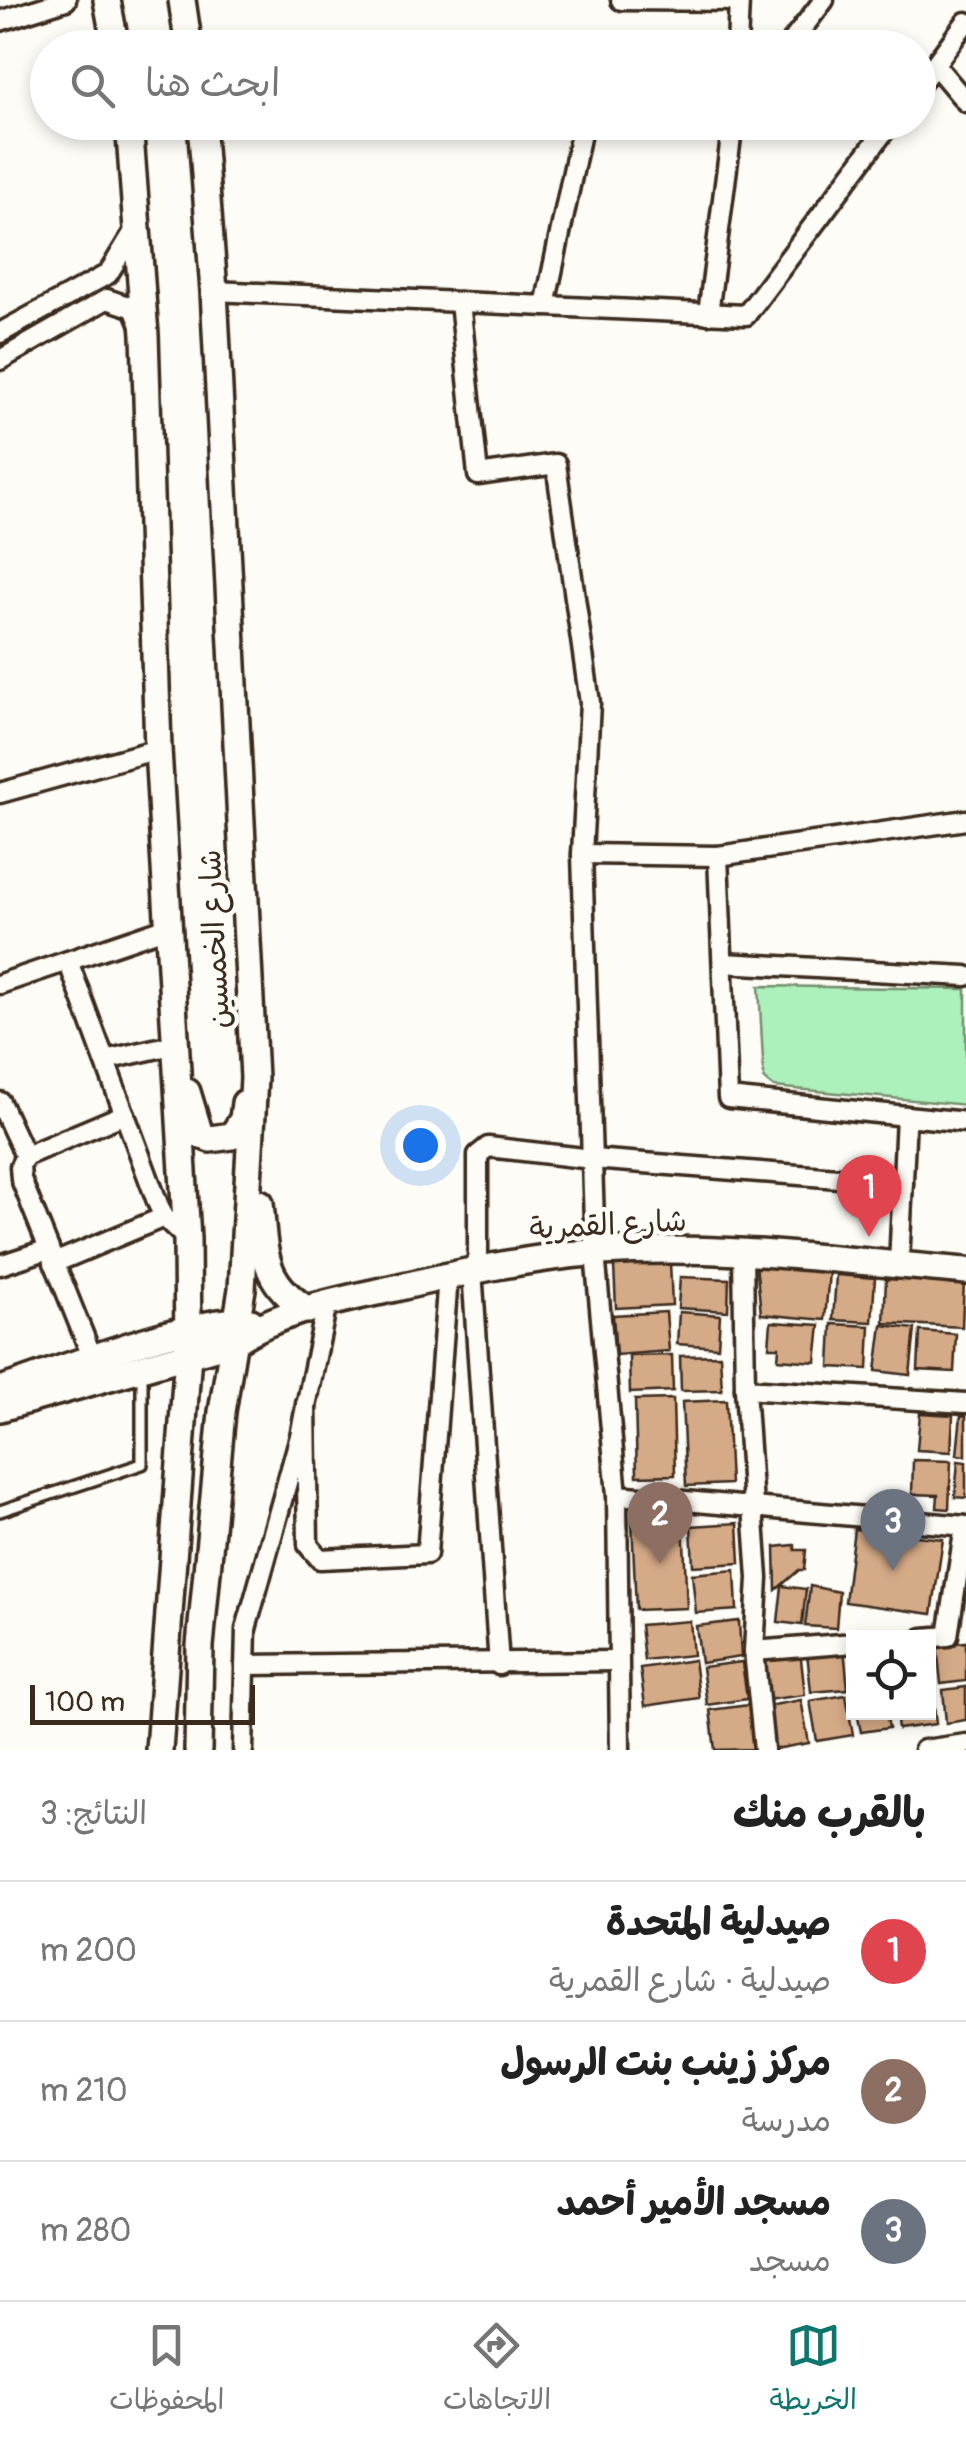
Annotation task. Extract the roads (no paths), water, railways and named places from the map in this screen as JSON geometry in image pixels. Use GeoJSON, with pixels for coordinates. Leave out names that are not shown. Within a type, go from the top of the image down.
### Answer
{"type":"FeatureCollection","features":[{"type":"Feature","properties":{"kind":"street"},"geometry":{"type":"LineString","coordinates":[[0,21],[66,0]]}},
{"type":"Feature","properties":{"kind":"street"},"geometry":{"type":"LineString","coordinates":[[107,0],[113,30]]}},
{"type":"Feature","properties":{"kind":"street"},"geometry":{"type":"LineString","coordinates":[[182,0],[187,30]]}},
{"type":"Feature","properties":{"kind":"street"},"geometry":{"type":"LineString","coordinates":[[621,0],[740,0],[738,30]]}},
{"type":"Feature","properties":{"kind":"street"},"geometry":{"type":"LineString","coordinates":[[801,30],[824,0]]}},
{"type":"Feature","properties":{"kind":"street"},"geometry":{"type":"LineString","coordinates":[[936,62],[966,22]]}},
{"type":"Feature","properties":{"kind":"street"},"geometry":{"type":"LineString","coordinates":[[936,67],[966,102]]}},
{"type":"Feature","properties":{"kind":"street","name":"شارع الخمسين"},"geometry":{"type":"LineString","coordinates":[[131,140],[140,224],[158,749],[187,1239],[187,1342],[159,1750]]}},
{"type":"Feature","properties":{"kind":"street","name":"شارع الخمسين"},"geometry":{"type":"LineString","coordinates":[[198,1750],[200,1646],[243,1329],[252,1132],[251,1019],[214,291],[202,140]]}},
{"type":"Feature","properties":{"kind":"street"},"geometry":{"type":"LineString","coordinates":[[545,306],[580,140]]}},
{"type":"Feature","properties":{"kind":"street"},"geometry":{"type":"LineString","coordinates":[[708,314],[731,140]]}},
{"type":"Feature","properties":{"kind":"street"},"geometry":{"type":"LineString","coordinates":[[214,291],[746,316],[878,140]]}},
{"type":"Feature","properties":{"kind":"street"},"geometry":{"type":"LineString","coordinates":[[0,333],[108,274],[140,224]]}},
{"type":"Feature","properties":{"kind":"street"},"geometry":{"type":"LineString","coordinates":[[0,360],[107,299],[134,308],[145,335]]}},
{"type":"Feature","properties":{"kind":"street"},"geometry":{"type":"LineString","coordinates":[[460,302],[478,475],[556,464],[590,702],[582,854],[595,1252],[617,1495],[620,1750]]}},
{"type":"Feature","properties":{"kind":"street"},"geometry":{"type":"LineString","coordinates":[[0,794],[158,749]]}},
{"type":"Feature","properties":{"kind":"street"},"geometry":{"type":"LineString","coordinates":[[582,854],[718,856],[966,820]]}},
{"type":"Feature","properties":{"kind":"street"},"geometry":{"type":"LineString","coordinates":[[718,856],[728,1098],[966,1122]]}},
{"type":"Feature","properties":{"kind":"street"},"geometry":{"type":"LineString","coordinates":[[0,984],[168,928]]}},
{"type":"Feature","properties":{"kind":"street"},"geometry":{"type":"LineString","coordinates":[[68,961],[164,1217],[187,1239]]}},
{"type":"Feature","properties":{"kind":"street"},"geometry":{"type":"LineString","coordinates":[[723,964],[966,976]]}},
{"type":"Feature","properties":{"kind":"street"},"geometry":{"type":"LineString","coordinates":[[105,1060],[172,1034],[194,1123],[200,1135],[222,1139],[232,1136],[243,1119],[251,1019]]}},
{"type":"Feature","properties":{"kind":"street"},"geometry":{"type":"LineString","coordinates":[[0,1102],[26,1156]]}},
{"type":"Feature","properties":{"kind":"street"},"geometry":{"type":"LineString","coordinates":[[94,1359],[21,1179],[20,1166],[26,1156],[125,1114]]}},
{"type":"Feature","properties":{"kind":"street"},"geometry":{"type":"LineString","coordinates":[[899,1265],[906,1116]]}},
{"type":"Feature","properties":{"kind":"street"},"geometry":{"type":"LineString","coordinates":[[252,1132],[266,1260],[274,1282],[317,1306],[306,1404],[308,1545],[320,1559],[427,1554],[481,1148],[903,1183]]}},
{"type":"Feature","properties":{"kind":"street"},"geometry":{"type":"LineString","coordinates":[[0,1265],[52,1256],[164,1217]]}},
{"type":"Feature","properties":{"kind":"street","name":"شارع القمرية"},"geometry":{"type":"LineString","coordinates":[[0,1408],[142,1365],[187,1342],[317,1306],[466,1272],[595,1252],[743,1252],[966,1270]]}},
{"type":"Feature","properties":{"kind":"street"},"geometry":{"type":"LineString","coordinates":[[743,1252],[745,1389],[758,1578],[754,1651],[764,1750]]}},
{"type":"Feature","properties":{"kind":"street"},"geometry":{"type":"LineString","coordinates":[[466,1272],[500,1665]]}},
{"type":"Feature","properties":{"kind":"street"},"geometry":{"type":"LineString","coordinates":[[0,1390],[94,1359],[187,1342]]}},
{"type":"Feature","properties":{"kind":"street"},"geometry":{"type":"LineString","coordinates":[[745,1389],[966,1403]]}},
{"type":"Feature","properties":{"kind":"street"},"geometry":{"type":"LineString","coordinates":[[243,1750],[246,1628],[256,1578],[306,1404]]}},
{"type":"Feature","properties":{"kind":"street"},"geometry":{"type":"LineString","coordinates":[[617,1495],[966,1526],[948,1636],[936,1637]]}},
{"type":"Feature","properties":{"kind":"street"},"geometry":{"type":"LineString","coordinates":[[754,1651],[846,1644]]}},
{"type":"Feature","properties":{"kind":"street"},"geometry":{"type":"LineString","coordinates":[[245,1665],[500,1665],[617,1660]]}},
{"type":"Feature","properties":{"kind":"street"},"geometry":{"type":"LineString","coordinates":[[927,1750],[966,1744]]}},
{"type":"Feature","properties":{"kind":"lane"},"geometry":{"type":"LineString","coordinates":[[0,1511],[142,1464],[146,1453],[142,1365]]}},
{"type":"Feature","properties":{"kind":"place","name":"صيدلية المتحدة"},"geometry":{"type":"Point","coordinates":[869,1237]}},
{"type":"Feature","properties":{"kind":"place","name":"مركز زينب بنت الرسول"},"geometry":{"type":"Point","coordinates":[660,1564]}},
{"type":"Feature","properties":{"kind":"place","name":"مسجد الأمير أحمد"},"geometry":{"type":"Point","coordinates":[893,1571]}}]}
